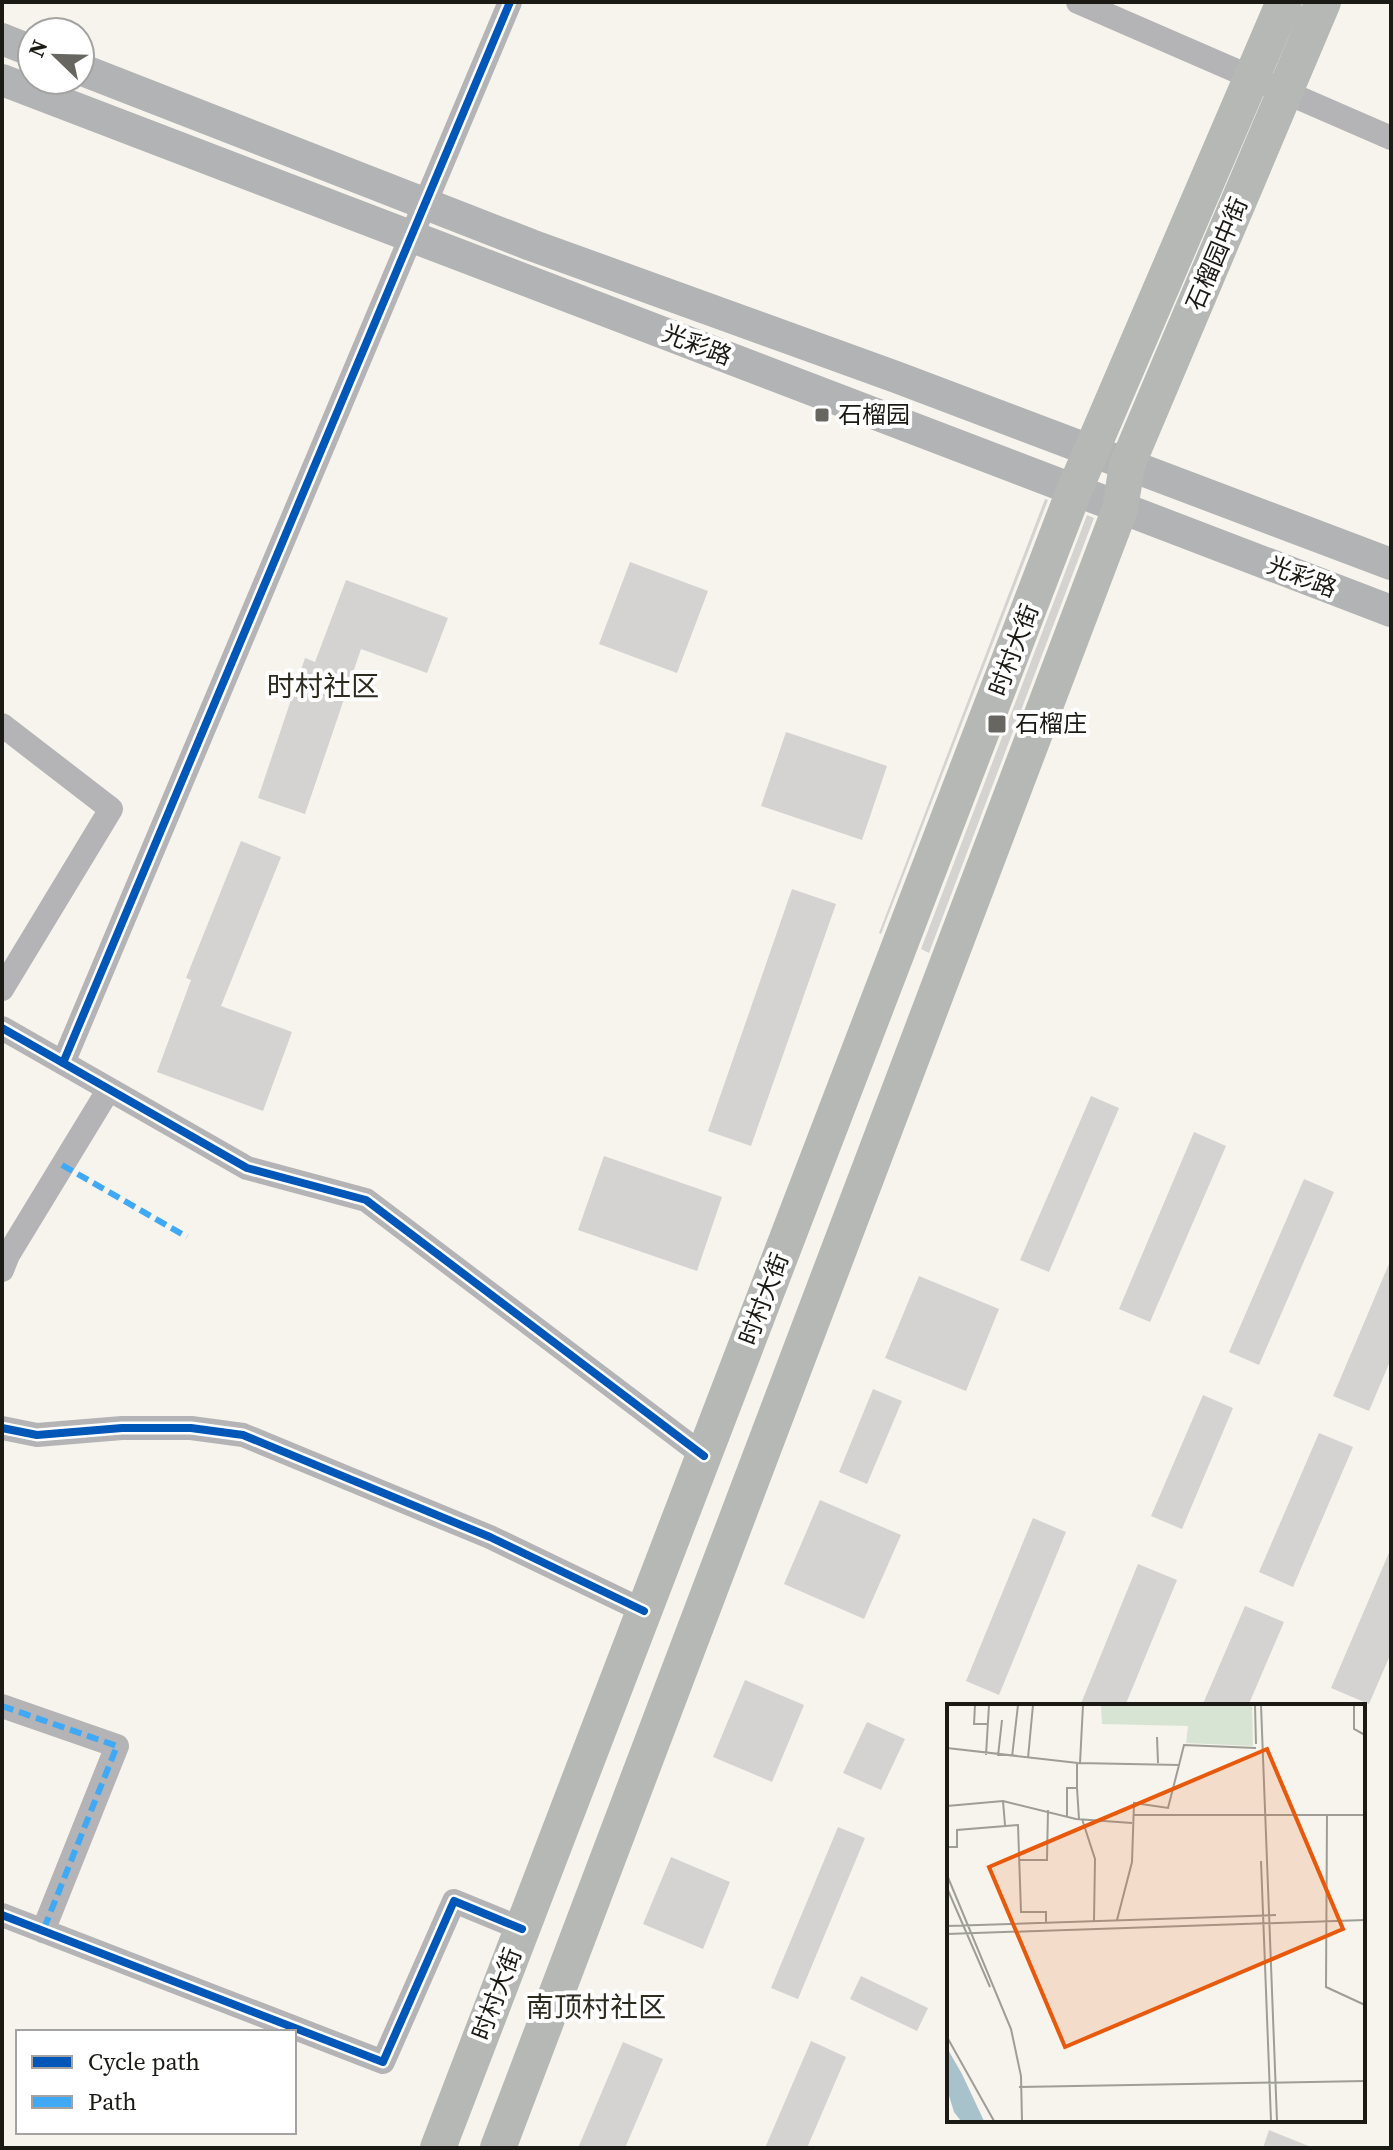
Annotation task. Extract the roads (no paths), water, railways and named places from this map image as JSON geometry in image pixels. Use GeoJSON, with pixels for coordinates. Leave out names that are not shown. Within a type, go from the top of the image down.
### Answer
{"type":"FeatureCollection","features":[{"type":"Feature","properties":{"kind":"main road","name":"石榴园中街"},"geometry":{"type":"LineString","coordinates":[[1092,451],[1284,2]]}},
{"type":"Feature","properties":{"kind":"main road","name":"石榴园中街"},"geometry":{"type":"LineString","coordinates":[[1120,509],[1127,465],[1323,2]]}},
{"type":"Feature","properties":{"kind":"main road","name":"光彩路"},"geometry":{"type":"LineString","coordinates":[[96,75],[425,204],[1391,564]]}},
{"type":"Feature","properties":{"kind":"main road","name":"光彩路"},"geometry":{"type":"LineString","coordinates":[[2,80],[1391,611]]}},
{"type":"Feature","properties":{"kind":"main road","name":"时村大街"},"geometry":{"type":"LineString","coordinates":[[438,2148],[1074,491],[1092,451]]}},
{"type":"Feature","properties":{"kind":"main road","name":"时村大街"},"geometry":{"type":"LineString","coordinates":[[498,2148],[1120,509]]}},
{"type":"Feature","properties":{"kind":"street"},"geometry":{"type":"LineString","coordinates":[[63,1063],[510,2]]}},
{"type":"Feature","properties":{"kind":"street"},"geometry":{"type":"LineString","coordinates":[[1078,2],[1391,138]]}},
{"type":"Feature","properties":{"kind":"street"},"geometry":{"type":"LineString","coordinates":[[2,725],[111,809],[2,989]]}},
{"type":"Feature","properties":{"kind":"street"},"geometry":{"type":"LineString","coordinates":[[2,1028],[247,1168],[366,1200],[704,1456]]}},
{"type":"Feature","properties":{"kind":"street"},"geometry":{"type":"LineString","coordinates":[[2,1270],[8,1255],[109,1089]]}},
{"type":"Feature","properties":{"kind":"street"},"geometry":{"type":"LineString","coordinates":[[2,1428],[37,1435],[122,1428],[191,1428],[243,1435],[490,1537],[644,1611]]}},
{"type":"Feature","properties":{"kind":"street"},"geometry":{"type":"LineString","coordinates":[[2,1706],[117,1746],[43,1931]]}},
{"type":"Feature","properties":{"kind":"street"},"geometry":{"type":"LineString","coordinates":[[2,1915],[383,2062],[454,1901],[522,1929]]}},
{"type":"Feature","properties":{"kind":"place","name":"石榴园"},"geometry":{"type":"Point","coordinates":[822,415]}},
{"type":"Feature","properties":{"kind":"place","name":"石榴庄"},"geometry":{"type":"Point","coordinates":[997,724]}},
{"type":"Feature","properties":{"kind":"district","name":"时村社区"},"geometry":{"type":"Point","coordinates":[323,686]}},
{"type":"Feature","properties":{"kind":"district","name":"南顶村社区"},"geometry":{"type":"Point","coordinates":[596,2007]}}]}
